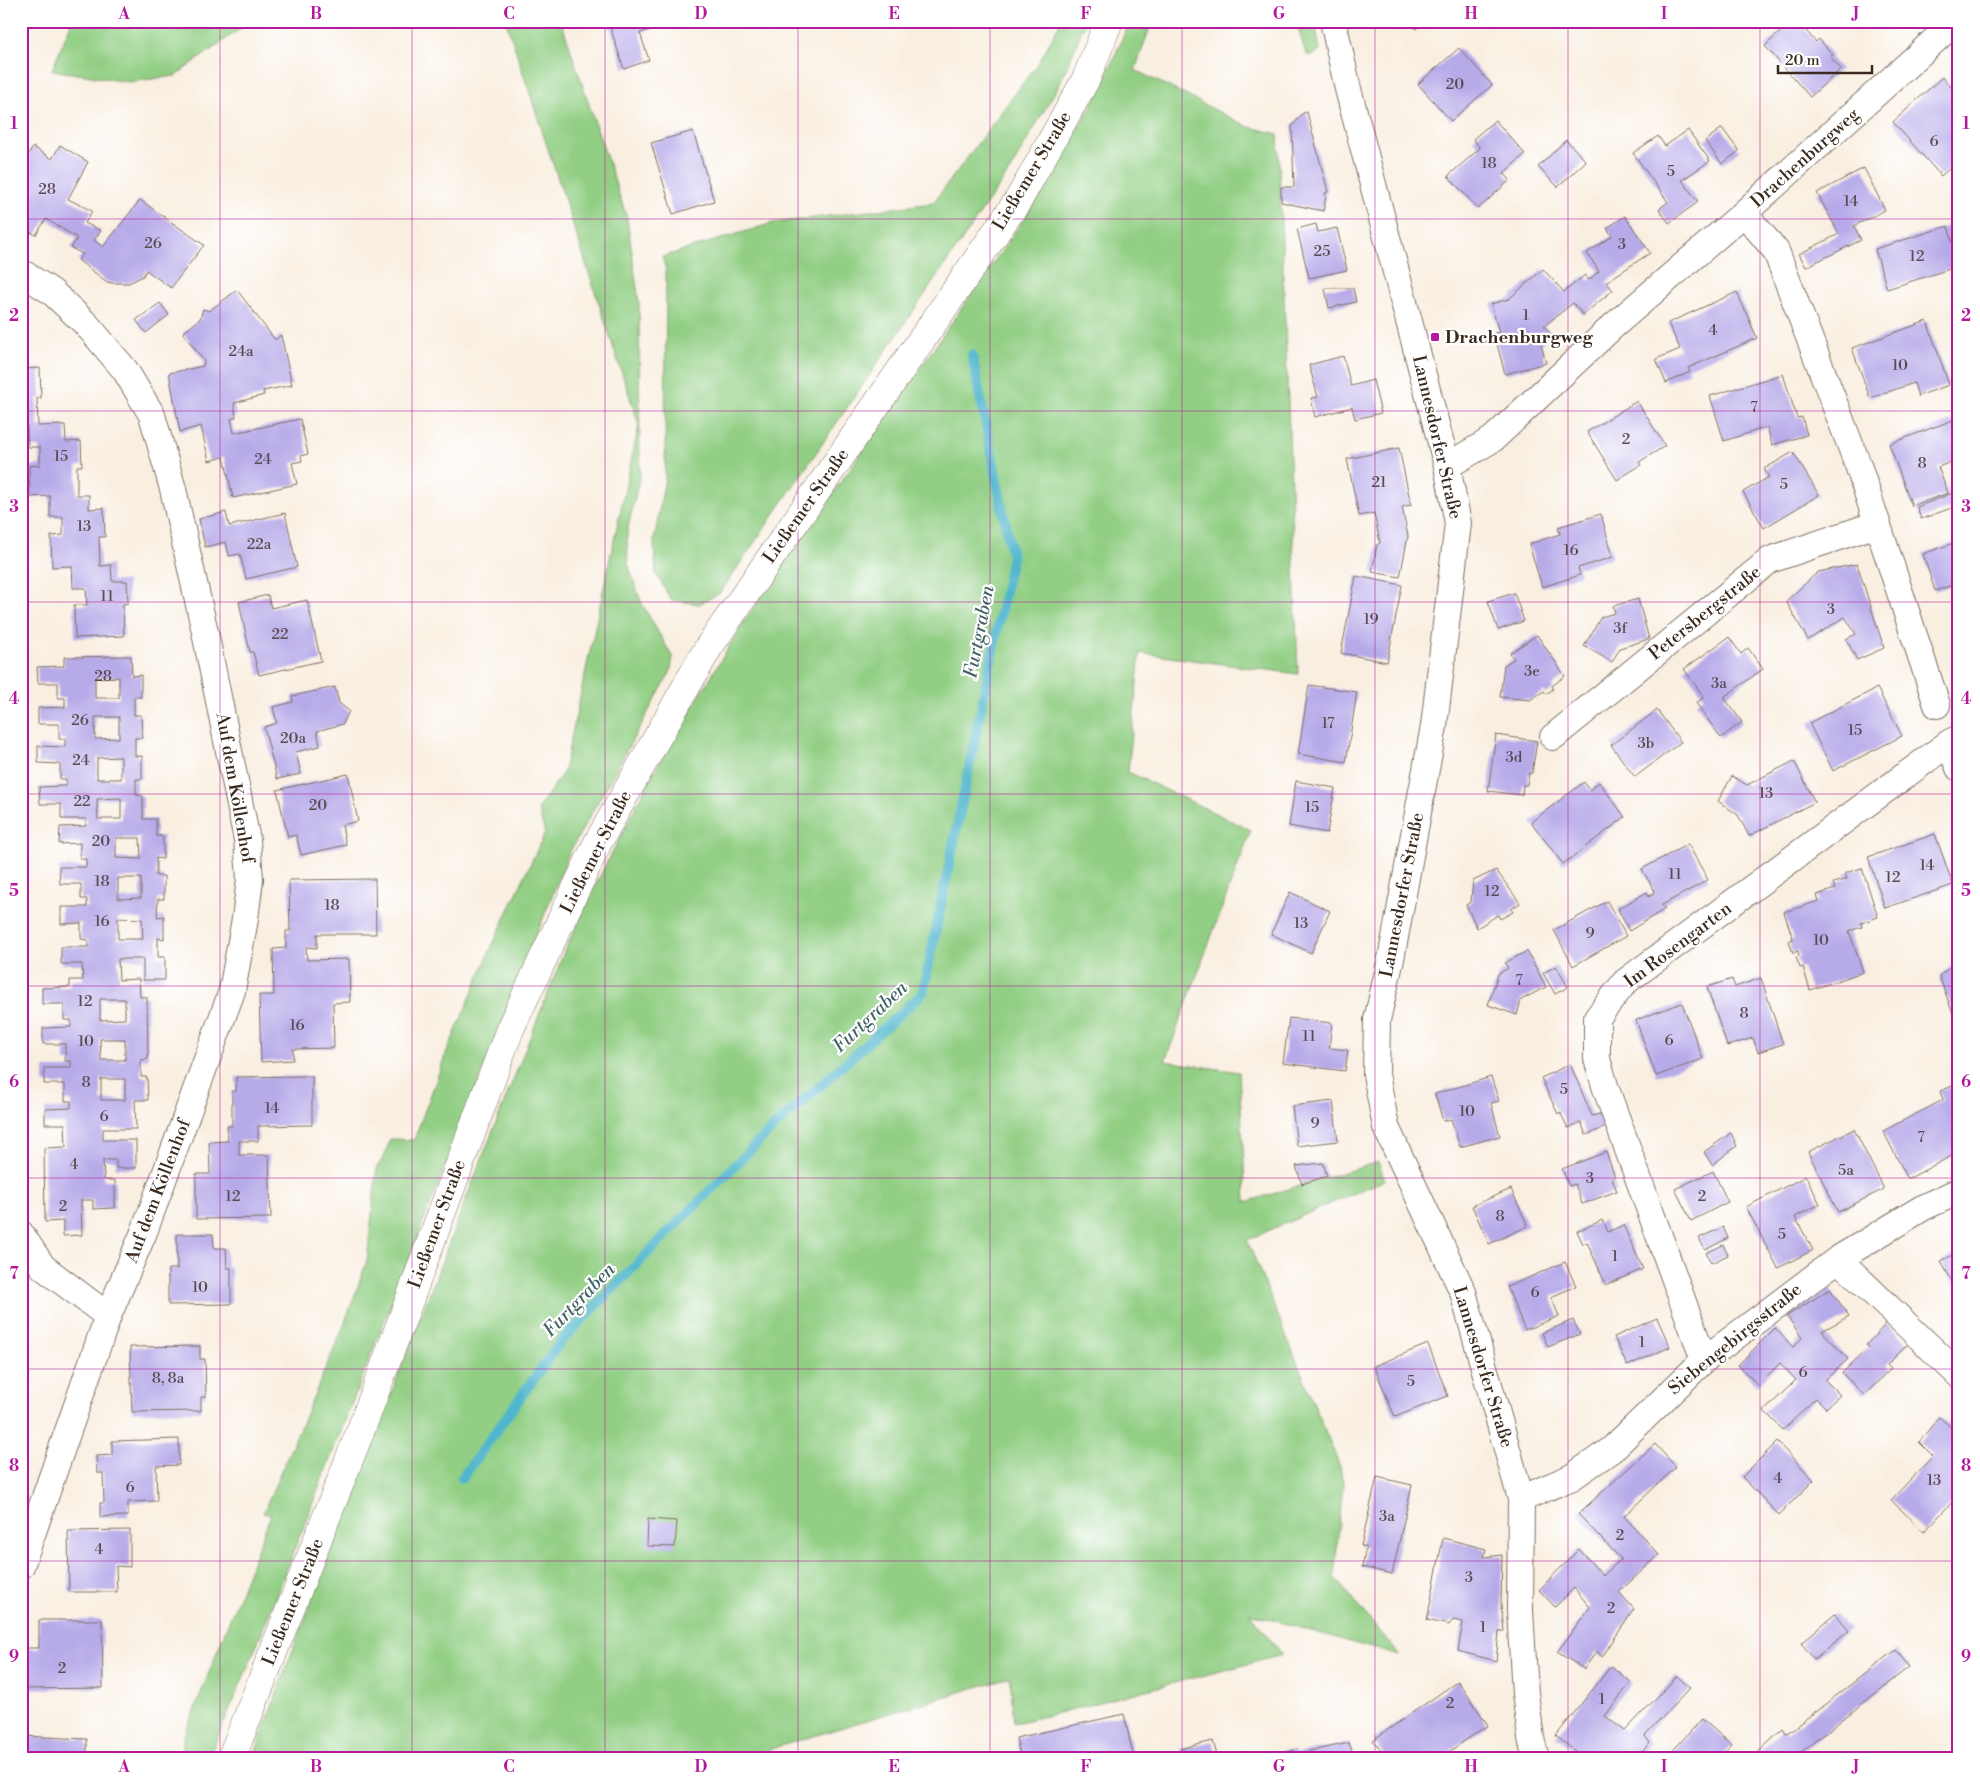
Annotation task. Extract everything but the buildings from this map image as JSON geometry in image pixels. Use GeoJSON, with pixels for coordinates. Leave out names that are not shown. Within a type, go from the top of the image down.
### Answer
{"type":"FeatureCollection","features":[{"type":"Feature","properties":{"kind":"street","name":"Ließemer Straße"},"geometry":{"type":"LineString","coordinates":[[231,1759],[362,1427],[510,1029],[598,842],[708,648],[1019,199],[1086,79],[1109,21]]}},
{"type":"Feature","properties":{"kind":"street","name":"Lannesdorfer Straße"},"geometry":{"type":"LineString","coordinates":[[1333,21],[1351,98],[1447,466],[1458,523],[1434,726],[1392,959],[1377,1020],[1376,1074],[1386,1127],[1463,1292],[1522,1499],[1520,1611],[1525,1693],[1536,1759]]}},
{"type":"Feature","properties":{"kind":"street","name":"Drachenburgweg"},"geometry":{"type":"LineString","coordinates":[[1447,466],[1493,439],[1612,328],[1744,213],[1956,21]]}},
{"type":"Feature","properties":{"kind":"street"},"geometry":{"type":"LineString","coordinates":[[1744,213],[1776,251],[1858,465],[1937,706]]}},
{"type":"Feature","properties":{"kind":"street","name":"Auf dem Köllenhof"},"geometry":{"type":"LineString","coordinates":[[21,272],[52,292],[88,325],[125,370],[152,415],[173,489],[206,632],[246,840],[250,879],[246,919],[232,991],[144,1232],[108,1316],[21,1566]]}},
{"type":"Feature","properties":{"kind":"street","name":"Petersbergstraße"},"geometry":{"type":"LineString","coordinates":[[1553,737],[1770,560],[1877,524]]}},
{"type":"Feature","properties":{"kind":"street"},"geometry":{"type":"LineString","coordinates":[[1954,741],[1959,768]]}},
{"type":"Feature","properties":{"kind":"street","name":"Im Rosengarten"},"geometry":{"type":"LineString","coordinates":[[1704,1360],[1606,1089],[1597,1059],[1597,1018],[1625,982],[1954,741]]}},
{"type":"Feature","properties":{"kind":"street","name":"Siebengebirgsstraße"},"geometry":{"type":"LineString","coordinates":[[1522,1499],[1572,1477],[1611,1450],[1704,1360],[1838,1260],[1924,1207],[1959,1191]]}},
{"type":"Feature","properties":{"kind":"street"},"geometry":{"type":"LineString","coordinates":[[21,1234],[43,1267],[108,1316]]}},
{"type":"Feature","properties":{"kind":"street"},"geometry":{"type":"LineString","coordinates":[[1838,1260],[1959,1375]]}},
{"type":"Feature","properties":{"kind":"green space"},"geometry":{"type":"Polygon","coordinates":[[[72,21],[251,21],[175,76],[129,82],[52,70],[72,21]]]}},
{"type":"Feature","properties":{"kind":"green space"},"geometry":{"type":"Polygon","coordinates":[[[506,21],[561,21],[627,218],[639,303],[640,475],[627,532],[628,564],[641,602],[673,658],[670,673],[568,855],[250,1662],[208,1759],[183,1759],[183,1739],[271,1514],[263,1513],[341,1333],[367,1261],[377,1167],[384,1157],[390,1139],[414,1140],[444,1059],[493,944],[545,833],[538,809],[564,771],[639,425],[506,21]]]}},
{"type":"Feature","properties":{"kind":"green space"},"geometry":{"type":"Polygon","coordinates":[[[1061,21],[1086,21],[1060,83],[1012,167],[720,593],[699,604],[671,600],[656,574],[654,541],[665,478],[666,270],[662,257],[773,223],[933,203],[1039,62],[1061,21]]]}},
{"type":"Feature","properties":{"kind":"green space"},"geometry":{"type":"Polygon","coordinates":[[[1130,21],[1152,21],[1135,70],[1249,127],[1278,134],[1298,674],[1140,653],[1128,772],[1251,830],[1165,1061],[1239,1072],[1246,1202],[1378,1162],[1385,1180],[1247,1240],[1340,1467],[1343,1483],[1334,1577],[1399,1656],[1249,1613],[1283,1655],[1014,1723],[1010,1677],[767,1750],[769,1759],[253,1759],[467,1196],[564,952],[605,866],[655,770],[745,620],[1030,210],[1099,92],[1130,21]]]}},
{"type":"Feature","properties":{"kind":"green space"},"geometry":{"type":"Polygon","coordinates":[[[1296,21],[1315,21],[1320,51],[1310,56],[1306,54],[1296,21]]]}},
{"type":"Feature","properties":{"kind":"waterway","name":"Furtgraben"},"geometry":{"type":"LineString","coordinates":[[462,1478],[562,1340],[760,1140],[923,993],[1012,557],[972,355]]}},
{"type":"Feature","properties":{"kind":"place","name":"Drachenburgweg"},"geometry":{"type":"Point","coordinates":[1435,337]}}]}
